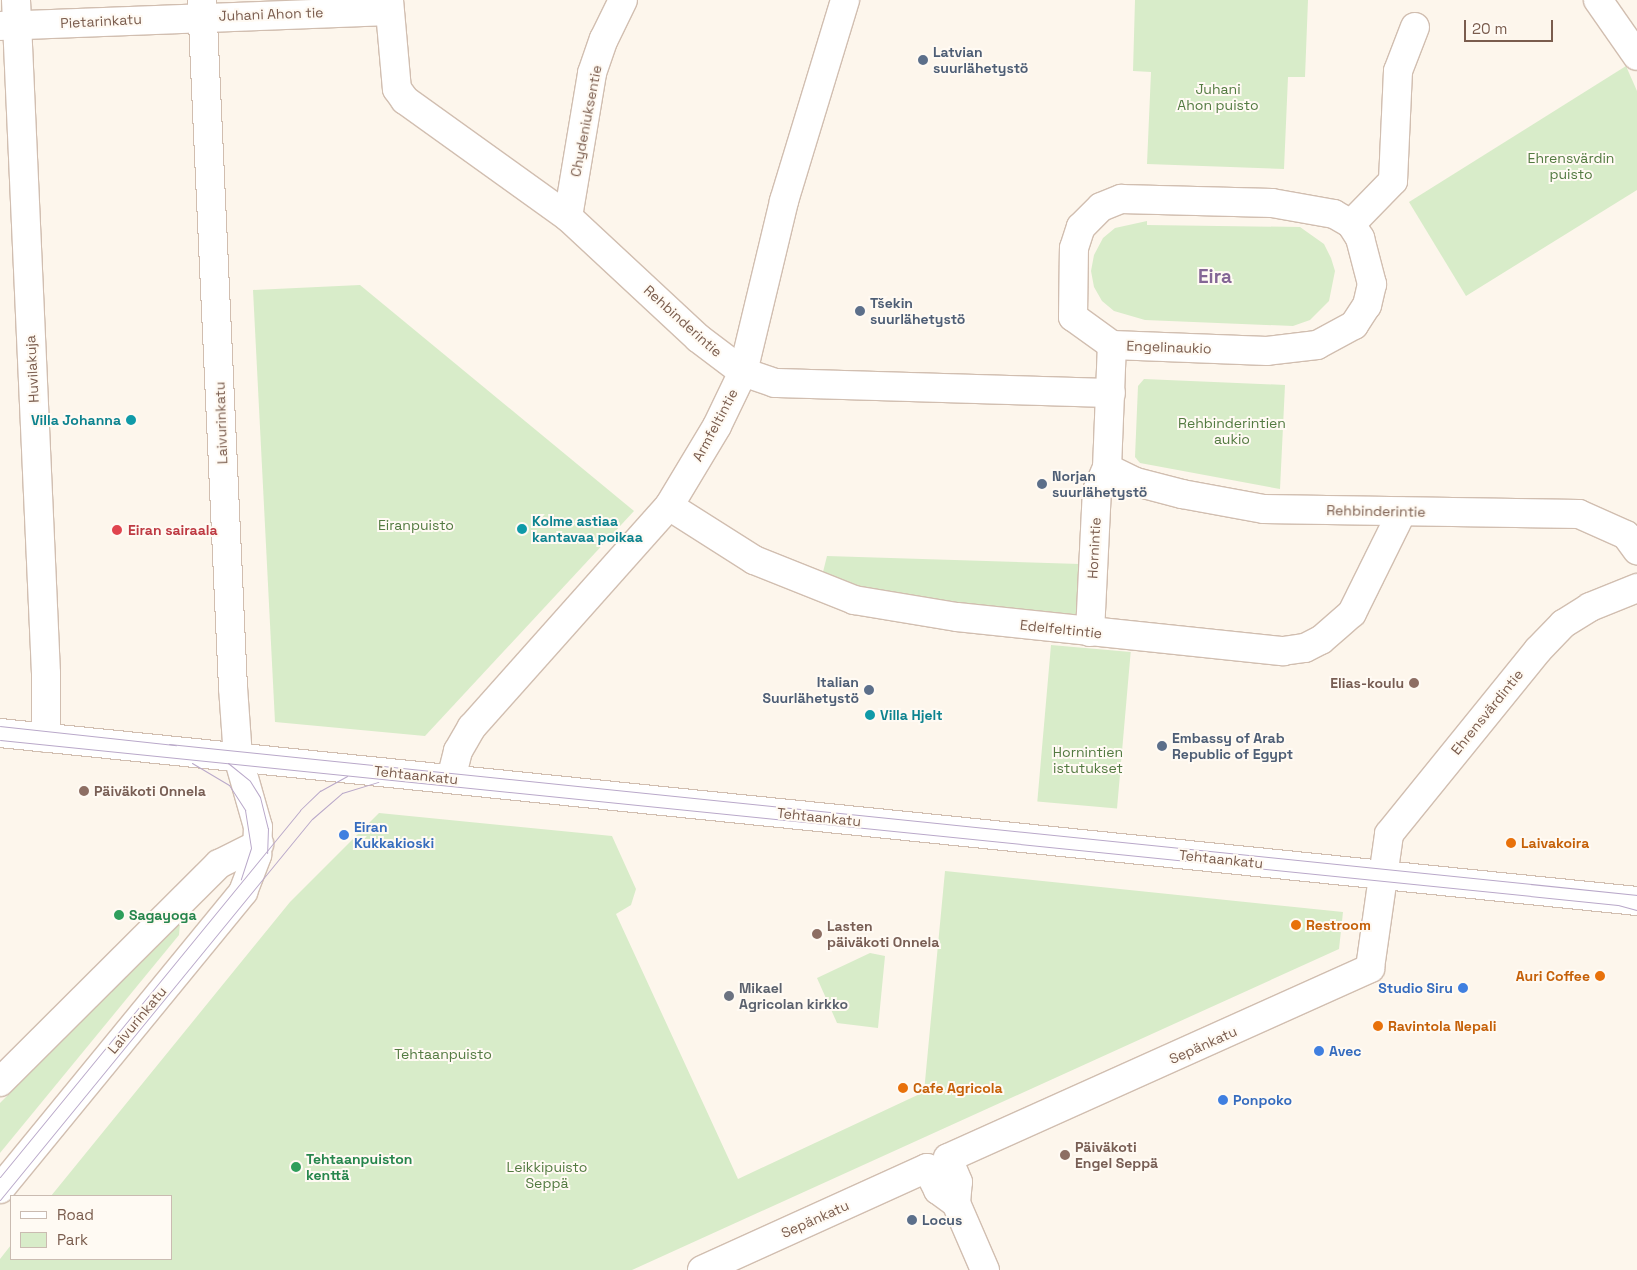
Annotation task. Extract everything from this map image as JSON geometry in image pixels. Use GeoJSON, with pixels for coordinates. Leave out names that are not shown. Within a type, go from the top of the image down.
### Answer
{"type":"FeatureCollection","features":[{"type":"Feature","properties":{"kind":"street","name":"Chydeniuksentie"},"geometry":{"type":"LineString","coordinates":[[568,217],[592,73],[604,39],[623,0]]}},
{"type":"Feature","properties":{"kind":"street","name":"Armfeltintie"},"geometry":{"type":"LineString","coordinates":[[452,779],[458,751],[472,727],[669,506],[717,426],[743,372],[784,201],[845,0]]}},
{"type":"Feature","properties":{"kind":"street"},"geometry":{"type":"LineString","coordinates":[[1598,0],[1637,56]]}},
{"type":"Feature","properties":{"kind":"street","name":"Rehbinderintie"},"geometry":{"type":"LineString","coordinates":[[389,5],[396,89],[405,100],[568,217],[698,338],[743,372],[775,383],[1111,393]]}},
{"type":"Feature","properties":{"kind":"street","name":"Juhani Ahon tie"},"geometry":{"type":"LineString","coordinates":[[202,8],[389,5]]}},
{"type":"Feature","properties":{"kind":"street","name":"Pietarinkatu"},"geometry":{"type":"LineString","coordinates":[[11,17],[202,8]]}},
{"type":"Feature","properties":{"kind":"street","name":"Laivurinkatu"},"geometry":{"type":"LineString","coordinates":[[0,1188],[243,892],[255,867],[259,844],[258,827],[238,757],[202,8]]}},
{"type":"Feature","properties":{"kind":"street","name":"Huvilakuja"},"geometry":{"type":"LineString","coordinates":[[11,17],[46,674],[46,738]]}},
{"type":"Feature","properties":{"kind":"street"},"geometry":{"type":"LineString","coordinates":[[1351,224],[1393,181],[1398,71],[1416,28]]}},
{"type":"Feature","properties":{"kind":"street","name":"Engelinaukio"},"geometry":{"type":"LineString","coordinates":[[1121,199],[1272,203],[1334,214],[1351,224],[1360,238],[1372,284],[1368,305],[1354,325],[1317,345],[1267,351],[1112,346],[1073,317],[1074,248],[1081,228],[1101,207],[1121,199]]}},
{"type":"Feature","properties":{"kind":"street","name":"Hornintie"},"geometry":{"type":"LineString","coordinates":[[1090,632],[1097,491],[1107,468],[1112,346]]}},
{"type":"Feature","properties":{"kind":"street","name":"Rehbinderintie"},"geometry":{"type":"LineString","coordinates":[[1107,468],[1136,482],[1182,494],[1264,508],[1579,514],[1626,535],[1637,550]]}},
{"type":"Feature","properties":{"kind":"street","name":"Edelfeltintie"},"geometry":{"type":"LineString","coordinates":[[669,506],[754,560],[854,600],[957,618],[1256,651],[1304,648],[1336,630],[1352,613],[1402,512]]}},
{"type":"Feature","properties":{"kind":"street","name":"Ehrensvärdintie"},"geometry":{"type":"LineString","coordinates":[[1382,875],[1389,834],[1538,650],[1563,624],[1590,607],[1637,588]]}},
{"type":"Feature","properties":{"kind":"street","name":"Tehtaankatu"},"geometry":{"type":"LineString","coordinates":[[0,733],[1637,901]]}},
{"type":"Feature","properties":{"kind":"street"},"geometry":{"type":"LineString","coordinates":[[0,1082],[219,864],[259,844]]}},
{"type":"Feature","properties":{"kind":"street","name":"Sepänkatu"},"geometry":{"type":"LineString","coordinates":[[702,1270],[1370,968],[1382,875]]}},
{"type":"Feature","properties":{"kind":"street"},"geometry":{"type":"LineString","coordinates":[[938,1163],[938,1190],[956,1203],[985,1270]]}},
{"type":"Feature","properties":{"kind":"green space","name":"Juhani Ahon puisto"},"geometry":{"type":"Polygon","coordinates":[[[1135,0],[1308,0],[1305,77],[1288,77],[1284,169],[1147,164],[1151,72],[1133,71],[1135,0]]]}},
{"type":"Feature","properties":{"kind":"green space","name":"Ehrensvärdin puisto"},"geometry":{"type":"Polygon","coordinates":[[[1626,66],[1637,91],[1637,190],[1466,296],[1409,202],[1626,66]]]}},
{"type":"Feature","properties":{"kind":"green space"},"geometry":{"type":"Polygon","coordinates":[[[1147,221],[1147,225],[1300,227],[1324,244],[1331,258],[1335,271],[1329,301],[1310,320],[1293,326],[1145,320],[1114,311],[1102,301],[1094,287],[1091,271],[1094,255],[1103,238],[1115,228],[1147,221]]]}},
{"type":"Feature","properties":{"kind":"green space","name":"Eiranpuisto"},"geometry":{"type":"Polygon","coordinates":[[[360,285],[634,511],[425,736],[275,722],[253,290],[360,285]]]}},
{"type":"Feature","properties":{"kind":"green space","name":"Rehbinderintien aukio"},"geometry":{"type":"Polygon","coordinates":[[[1144,379],[1285,385],[1280,489],[1140,463],[1135,457],[1138,386],[1144,379]]]}},
{"type":"Feature","properties":{"kind":"green space"},"geometry":{"type":"Polygon","coordinates":[[[827,556],[1080,564],[1078,617],[1076,621],[854,589],[822,576],[827,556]]]}},
{"type":"Feature","properties":{"kind":"green space","name":"Hornintien istutukset"},"geometry":{"type":"Polygon","coordinates":[[[1051,645],[1131,652],[1117,808],[1037,801],[1051,645]]]}},
{"type":"Feature","properties":{"kind":"green space","name":"Tehtaanpuisto"},"geometry":{"type":"Polygon","coordinates":[[[379,813],[612,836],[636,889],[631,905],[616,914],[738,1179],[924,1092],[945,871],[1343,912],[1339,949],[632,1270],[0,1270],[0,1259],[10,1246],[10,1260],[172,1260],[172,1195],[52,1195],[290,902],[379,813]]]}},
{"type":"Feature","properties":{"kind":"green space"},"geometry":{"type":"Polygon","coordinates":[[[180,923],[179,935],[0,1153],[0,1103],[180,923]]]}},
{"type":"Feature","properties":{"kind":"green space"},"geometry":{"type":"Polygon","coordinates":[[[870,953],[885,956],[878,1028],[837,1023],[817,978],[870,953]]]}},
{"type":"Feature","properties":{"kind":"tram line"},"geometry":{"type":"LineString","coordinates":[[0,726],[176,745]]}},
{"type":"Feature","properties":{"kind":"tram line"},"geometry":{"type":"LineString","coordinates":[[0,740],[1618,905],[1637,910]]}},
{"type":"Feature","properties":{"kind":"tram line"},"geometry":{"type":"LineString","coordinates":[[169,744],[1637,895]]}},
{"type":"Feature","properties":{"kind":"tram line"},"geometry":{"type":"LineString","coordinates":[[192,763],[229,785],[245,810],[251,848],[241,879]]}},
{"type":"Feature","properties":{"kind":"tram line"},"geometry":{"type":"LineString","coordinates":[[228,763],[250,781],[260,797],[268,828],[267,853]]}},
{"type":"Feature","properties":{"kind":"tram line"},"geometry":{"type":"LineString","coordinates":[[0,1177],[300,810],[320,791],[347,776]]}},
{"type":"Feature","properties":{"kind":"tram line"},"geometry":{"type":"LineString","coordinates":[[0,1200],[312,819],[342,793],[378,782]]}},
{"type":"Feature","properties":{"kind":"place","name":"Latvian suurlähetystö"},"geometry":{"type":"Point","coordinates":[923,60]}},
{"type":"Feature","properties":{"kind":"place","name":"Tšekin suurlähetystö"},"geometry":{"type":"Point","coordinates":[860,311]}},
{"type":"Feature","properties":{"kind":"place","name":"Villa Johanna"},"geometry":{"type":"Point","coordinates":[131,420]}},
{"type":"Feature","properties":{"kind":"place","name":"Norjan suurlähetystö"},"geometry":{"type":"Point","coordinates":[1042,484]}},
{"type":"Feature","properties":{"kind":"place","name":"Kolme astiaa kantavaa poikaa"},"geometry":{"type":"Point","coordinates":[522,529]}},
{"type":"Feature","properties":{"kind":"place","name":"Eiran sairaala"},"geometry":{"type":"Point","coordinates":[117,530]}},
{"type":"Feature","properties":{"kind":"place","name":"Elias-koulu"},"geometry":{"type":"Point","coordinates":[1414,683]}},
{"type":"Feature","properties":{"kind":"place","name":"Italian Suurlähetystö"},"geometry":{"type":"Point","coordinates":[869,690]}},
{"type":"Feature","properties":{"kind":"place","name":"Villa Hjelt"},"geometry":{"type":"Point","coordinates":[870,715]}},
{"type":"Feature","properties":{"kind":"place","name":"Embassy of Arab Republic of Egypt"},"geometry":{"type":"Point","coordinates":[1162,746]}},
{"type":"Feature","properties":{"kind":"place","name":"Päiväkoti Onnela"},"geometry":{"type":"Point","coordinates":[84,791]}},
{"type":"Feature","properties":{"kind":"place","name":"Eiran Kukkakioski"},"geometry":{"type":"Point","coordinates":[344,835]}},
{"type":"Feature","properties":{"kind":"place","name":"Laivakoira"},"geometry":{"type":"Point","coordinates":[1511,843]}},
{"type":"Feature","properties":{"kind":"place","name":"Sagayoga"},"geometry":{"type":"Point","coordinates":[119,915]}},
{"type":"Feature","properties":{"kind":"place","name":"Restroom"},"geometry":{"type":"Point","coordinates":[1296,925]}},
{"type":"Feature","properties":{"kind":"place","name":"Lasten päiväkoti Onnela"},"geometry":{"type":"Point","coordinates":[817,934]}},
{"type":"Feature","properties":{"kind":"place","name":"Auri Coffee"},"geometry":{"type":"Point","coordinates":[1600,976]}},
{"type":"Feature","properties":{"kind":"place","name":"Studio Siru"},"geometry":{"type":"Point","coordinates":[1463,988]}},
{"type":"Feature","properties":{"kind":"place","name":"Mikael Agricolan kirkko"},"geometry":{"type":"Point","coordinates":[729,996]}},
{"type":"Feature","properties":{"kind":"place","name":"Ravintola Nepali"},"geometry":{"type":"Point","coordinates":[1378,1026]}},
{"type":"Feature","properties":{"kind":"place","name":"Avec"},"geometry":{"type":"Point","coordinates":[1319,1051]}},
{"type":"Feature","properties":{"kind":"place","name":"Cafe Agricola"},"geometry":{"type":"Point","coordinates":[903,1088]}},
{"type":"Feature","properties":{"kind":"place","name":"Ponpoko"},"geometry":{"type":"Point","coordinates":[1223,1100]}},
{"type":"Feature","properties":{"kind":"place","name":"Päiväkoti Engel Seppä"},"geometry":{"type":"Point","coordinates":[1065,1155]}},
{"type":"Feature","properties":{"kind":"place","name":"Tehtaanpuiston kenttä"},"geometry":{"type":"Point","coordinates":[296,1167]}},
{"type":"Feature","properties":{"kind":"place","name":"Locus"},"geometry":{"type":"Point","coordinates":[912,1220]}},
{"type":"Feature","properties":{"kind":"district","name":"Eira"},"geometry":{"type":"Point","coordinates":[1215,277]}},
{"type":"Feature","properties":{"kind":"park label","name":"Leikkipuisto Seppä"},"geometry":{"type":"Point","coordinates":[547,1176]}}]}
